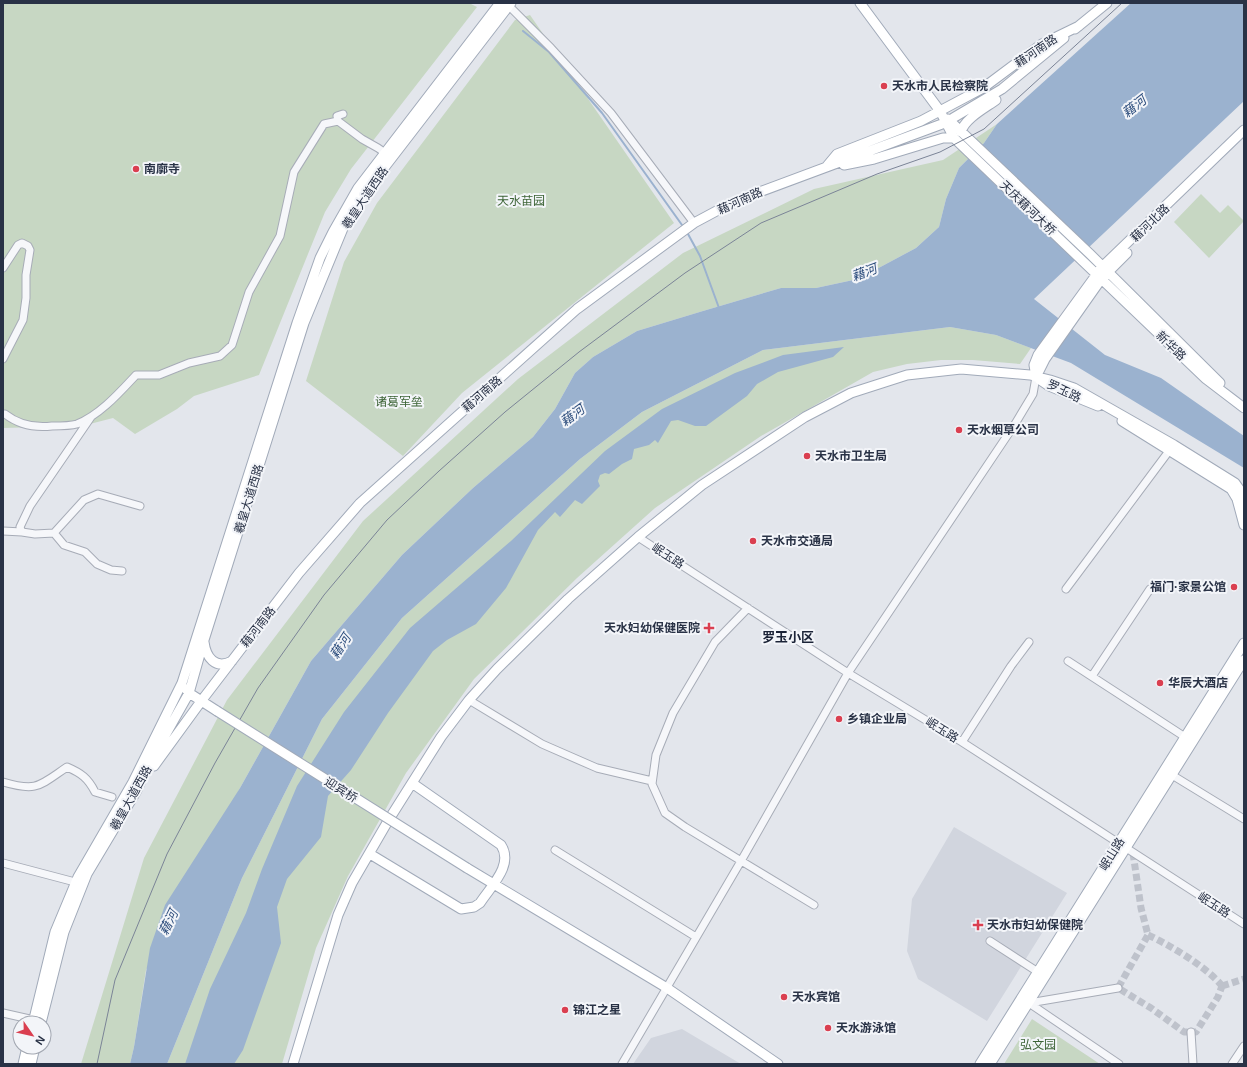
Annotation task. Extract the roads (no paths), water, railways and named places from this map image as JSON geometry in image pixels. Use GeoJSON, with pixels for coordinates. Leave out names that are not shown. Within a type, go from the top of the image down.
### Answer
{"type":"FeatureCollection","features":[{"type":"Feature","properties":{"kind":"main road","name":"天庆藉河大桥"},"geometry":{"type":"LineString","coordinates":[[860,3],[958,135],[1102,273]]}},
{"type":"Feature","properties":{"kind":"main road","name":"藉河南路"},"geometry":{"type":"LineString","coordinates":[[954,118],[1002,89],[1107,3]]}},
{"type":"Feature","properties":{"kind":"main road","name":"羲皇大道西路"},"geometry":{"type":"LineString","coordinates":[[37,1015],[55,932],[76,882],[108,823],[133,782],[182,683],[297,323],[320,258],[358,188],[506,4]]}},
{"type":"Feature","properties":{"kind":"main road","name":"藉河南路"},"geometry":{"type":"LineString","coordinates":[[826,167],[837,154],[940,112],[983,88],[1042,44],[1079,26]]}},
{"type":"Feature","properties":{"kind":"main road","name":"藉河南路"},"geometry":{"type":"LineString","coordinates":[[826,167],[874,160],[935,140],[958,135],[962,127],[967,122],[998,100],[1052,53],[1061,40]]}},
{"type":"Feature","properties":{"kind":"main road","name":"藉河南路"},"geometry":{"type":"LineString","coordinates":[[136,792],[202,700],[299,573],[360,503],[577,310],[694,223],[754,194],[942,124]]}},
{"type":"Feature","properties":{"kind":"main road","name":"藉河北路"},"geometry":{"type":"LineString","coordinates":[[1036,377],[1042,357],[1102,273],[1244,130]]}},
{"type":"Feature","properties":{"kind":"main road","name":"藉河北路"},"geometry":{"type":"LineString","coordinates":[[1102,273],[1244,139]]}},
{"type":"Feature","properties":{"kind":"main road","name":"羲皇大道西路"},"geometry":{"type":"LineString","coordinates":[[38,1015],[64,932],[87,874],[136,792],[149,764],[189,693],[204,640],[304,323],[344,226],[364,194],[385,153]]}},
{"type":"Feature","properties":{"kind":"main road","name":"新华路"},"geometry":{"type":"LineString","coordinates":[[1102,273],[1210,374],[1244,403]]}},
{"type":"Feature","properties":{"kind":"main road","name":"新华路"},"geometry":{"type":"LineString","coordinates":[[1102,273],[1206,379],[1244,408]]}},
{"type":"Feature","properties":{"kind":"main road"},"geometry":{"type":"LineString","coordinates":[[293,1064],[338,915],[352,883],[441,737],[469,700],[497,669],[562,604],[638,537],[702,485],[805,417],[851,393],[907,375],[961,369],[1036,377]]}},
{"type":"Feature","properties":{"kind":"main road","name":"罗玉路"},"geometry":{"type":"LineString","coordinates":[[1036,377],[1049,386],[1100,407],[1231,489],[1237,499],[1244,524]]}},
{"type":"Feature","properties":{"kind":"main road","name":"罗玉路"},"geometry":{"type":"LineString","coordinates":[[1036,377],[1074,388],[1180,448],[1235,483],[1242,493],[1244,503]]}},
{"type":"Feature","properties":{"kind":"main road"},"geometry":{"type":"LineString","coordinates":[[204,640],[207,656],[211,661],[221,664],[232,661]]}},
{"type":"Feature","properties":{"kind":"main road","name":"岷山路"},"geometry":{"type":"LineString","coordinates":[[990,1064],[1029,1003],[1186,737],[1244,643]]}},
{"type":"Feature","properties":{"kind":"main road","name":"岷山路"},"geometry":{"type":"LineString","coordinates":[[980,1064],[1038,972],[1122,846],[1172,775],[1244,662]]}},
{"type":"Feature","properties":{"kind":"main road"},"geometry":{"type":"LineString","coordinates":[[182,683],[189,693]]}},
{"type":"Feature","properties":{"kind":"main road","name":"迎宾桥"},"geometry":{"type":"LineString","coordinates":[[189,693],[492,884],[667,988],[778,1064]]}},
{"type":"Feature","properties":{"kind":"main road"},"geometry":{"type":"LineString","coordinates":[[370,854],[461,909],[474,907],[480,903],[492,884],[505,862],[504,850],[501,845],[412,783]]}},
{"type":"Feature","properties":{"kind":"street"},"geometry":{"type":"LineString","coordinates":[[506,4],[551,48],[611,113],[694,223]]}},
{"type":"Feature","properties":{"kind":"street"},"geometry":{"type":"LineString","coordinates":[[338,121],[337,116],[344,114]]}},
{"type":"Feature","properties":{"kind":"street"},"geometry":{"type":"LineString","coordinates":[[5,417],[20,423],[42,427],[76,424],[92,415],[116,396],[136,374],[159,375],[189,364],[220,356],[232,345],[249,292],[280,236],[294,172],[324,124],[338,121],[362,139],[385,153]]}},
{"type":"Feature","properties":{"kind":"street"},"geometry":{"type":"LineString","coordinates":[[3,268],[18,245],[22,243],[28,246],[30,250],[26,275],[24,320],[3,359]]}},
{"type":"Feature","properties":{"kind":"street"},"geometry":{"type":"LineString","coordinates":[[622,1064],[741,861],[848,672],[1015,424],[1033,394],[1036,377]]}},
{"type":"Feature","properties":{"kind":"street"},"geometry":{"type":"LineString","coordinates":[[22,532],[20,527],[30,506],[92,415]]}},
{"type":"Feature","properties":{"kind":"street"},"geometry":{"type":"LineString","coordinates":[[1066,589],[1169,451]]}},
{"type":"Feature","properties":{"kind":"street"},"geometry":{"type":"LineString","coordinates":[[3,531],[34,534],[54,532],[84,500],[98,494],[140,506]]}},
{"type":"Feature","properties":{"kind":"street"},"geometry":{"type":"LineString","coordinates":[[54,532],[64,545],[85,552],[97,564],[112,570],[122,571]]}},
{"type":"Feature","properties":{"kind":"street","name":"岷玉路"},"geometry":{"type":"LineString","coordinates":[[638,537],[848,672],[962,742],[1244,924]]}},
{"type":"Feature","properties":{"kind":"street"},"geometry":{"type":"LineString","coordinates":[[1092,676],[1150,589]]}},
{"type":"Feature","properties":{"kind":"street"},"geometry":{"type":"LineString","coordinates":[[748,608],[714,642],[673,713],[656,755],[652,781],[665,813],[685,827],[814,905]]}},
{"type":"Feature","properties":{"kind":"street"},"geometry":{"type":"LineString","coordinates":[[962,742],[1029,642]]}},
{"type":"Feature","properties":{"kind":"street"},"geometry":{"type":"LineString","coordinates":[[1068,661],[1186,737]]}},
{"type":"Feature","properties":{"kind":"street"},"geometry":{"type":"LineString","coordinates":[[469,700],[542,744],[597,768],[652,781]]}},
{"type":"Feature","properties":{"kind":"street"},"geometry":{"type":"LineString","coordinates":[[3,782],[24,788],[38,786],[67,767],[80,773],[88,780],[95,792],[112,797]]}},
{"type":"Feature","properties":{"kind":"street"},"geometry":{"type":"LineString","coordinates":[[1172,775],[1244,819]]}},
{"type":"Feature","properties":{"kind":"street"},"geometry":{"type":"LineString","coordinates":[[555,850],[696,937]]}},
{"type":"Feature","properties":{"kind":"street"},"geometry":{"type":"LineString","coordinates":[[3,862],[76,882]]}},
{"type":"Feature","properties":{"kind":"street"},"geometry":{"type":"LineString","coordinates":[[990,941],[1038,972]]}},
{"type":"Feature","properties":{"kind":"street"},"geometry":{"type":"LineString","coordinates":[[1029,1003],[1118,988]]}},
{"type":"Feature","properties":{"kind":"street"},"geometry":{"type":"LineString","coordinates":[[1029,1003],[1119,1064]]}},
{"type":"Feature","properties":{"kind":"street"},"geometry":{"type":"LineString","coordinates":[[1191,1032],[1193,1064]]}},
{"type":"Feature","properties":{"kind":"street"},"geometry":{"type":"LineString","coordinates":[[1232,1064],[1244,1046]]}},
{"type":"Feature","properties":{"kind":"water","name":"藉河"},"geometry":{"type":"Polygon","coordinates":[[[1131,3],[1244,3],[1244,101],[1034,299],[1105,355],[1161,378],[1244,436],[1244,468],[1071,363],[996,335],[950,327],[763,350],[642,412],[580,459],[402,618],[322,719],[242,878],[167,1064],[130,1064],[150,948],[165,905],[240,788],[311,661],[402,555],[473,488],[533,437],[555,409],[575,373],[593,357],[637,331],[781,288],[816,288],[858,279],[916,248],[939,227],[946,199],[959,168],[984,143],[997,124],[1131,3]]]}},
{"type":"Feature","properties":{"kind":"water"},"geometry":{"type":"Polygon","coordinates":[[[844,347],[833,357],[778,372],[757,384],[747,396],[706,426],[695,426],[678,420],[671,421],[658,443],[655,440],[649,445],[634,449],[632,459],[622,464],[609,474],[605,473],[600,475],[598,481],[600,486],[582,504],[575,500],[560,517],[555,512],[538,530],[506,588],[476,624],[447,640],[433,651],[388,713],[351,770],[328,796],[321,837],[287,879],[277,907],[281,943],[243,1050],[234,1064],[185,1064],[210,989],[246,913],[262,869],[297,786],[344,712],[410,628],[511,541],[605,451],[662,409],[735,373],[783,355],[844,347]]]}},
{"type":"Feature","properties":{"kind":"waterway"},"geometry":{"type":"LineString","coordinates":[[523,31],[549,52],[602,113],[682,225]]}},
{"type":"Feature","properties":{"kind":"waterway"},"geometry":{"type":"LineString","coordinates":[[688,234],[700,256],[719,308]]}},
{"type":"Feature","properties":{"kind":"tunnel"},"geometry":{"type":"LineString","coordinates":[[1133,853],[1141,908],[1148,935],[1118,988],[1151,1008],[1184,1032],[1196,1032],[1218,997],[1222,986]]}},
{"type":"Feature","properties":{"kind":"tunnel"},"geometry":{"type":"LineString","coordinates":[[1148,935],[1188,958],[1208,972],[1222,986]]}},
{"type":"Feature","properties":{"kind":"tunnel"},"geometry":{"type":"LineString","coordinates":[[1222,986],[1244,979]]}},
{"type":"Feature","properties":{"kind":"tram line"},"geometry":{"type":"LineString","coordinates":[[97,1064],[115,980],[167,854],[215,763],[258,688],[324,595],[387,520],[505,412],[579,352],[685,273],[761,223],[877,174],[940,152],[984,129],[1122,3]]}},
{"type":"Feature","properties":{"kind":"place","name":"天水市人民检察院"},"geometry":{"type":"Point","coordinates":[884,86]}},
{"type":"Feature","properties":{"kind":"place","name":"南廓寺"},"geometry":{"type":"Point","coordinates":[136,169]}},
{"type":"Feature","properties":{"kind":"place","name":"天水烟草公司"},"geometry":{"type":"Point","coordinates":[959,430]}},
{"type":"Feature","properties":{"kind":"place","name":"天水市卫生局"},"geometry":{"type":"Point","coordinates":[807,456]}},
{"type":"Feature","properties":{"kind":"place","name":"天水市交通局"},"geometry":{"type":"Point","coordinates":[753,541]}},
{"type":"Feature","properties":{"kind":"place","name":"福门·家景公馆"},"geometry":{"type":"Point","coordinates":[1234,587]}},
{"type":"Feature","properties":{"kind":"place","name":"天水妇幼保健医院"},"geometry":{"type":"Point","coordinates":[709,628]}},
{"type":"Feature","properties":{"kind":"place","name":"华辰大酒店"},"geometry":{"type":"Point","coordinates":[1160,683]}},
{"type":"Feature","properties":{"kind":"place","name":"乡镇企业局"},"geometry":{"type":"Point","coordinates":[839,719]}},
{"type":"Feature","properties":{"kind":"place","name":"天水市妇幼保健院"},"geometry":{"type":"Point","coordinates":[978,925]}},
{"type":"Feature","properties":{"kind":"place","name":"天水宾馆"},"geometry":{"type":"Point","coordinates":[784,997]}},
{"type":"Feature","properties":{"kind":"place","name":"锦江之星"},"geometry":{"type":"Point","coordinates":[565,1010]}},
{"type":"Feature","properties":{"kind":"place","name":"天水游泳馆"},"geometry":{"type":"Point","coordinates":[828,1028]}},
{"type":"Feature","properties":{"kind":"district","name":"罗玉小区"},"geometry":{"type":"Point","coordinates":[788,637]}},
{"type":"Feature","properties":{"kind":"park label","name":"天水苗园"},"geometry":{"type":"Point","coordinates":[521,201]}},
{"type":"Feature","properties":{"kind":"park label","name":"诸葛军垒"},"geometry":{"type":"Point","coordinates":[399,402]}},
{"type":"Feature","properties":{"kind":"park label","name":"弘文园"},"geometry":{"type":"Point","coordinates":[1038,1045]}}]}
